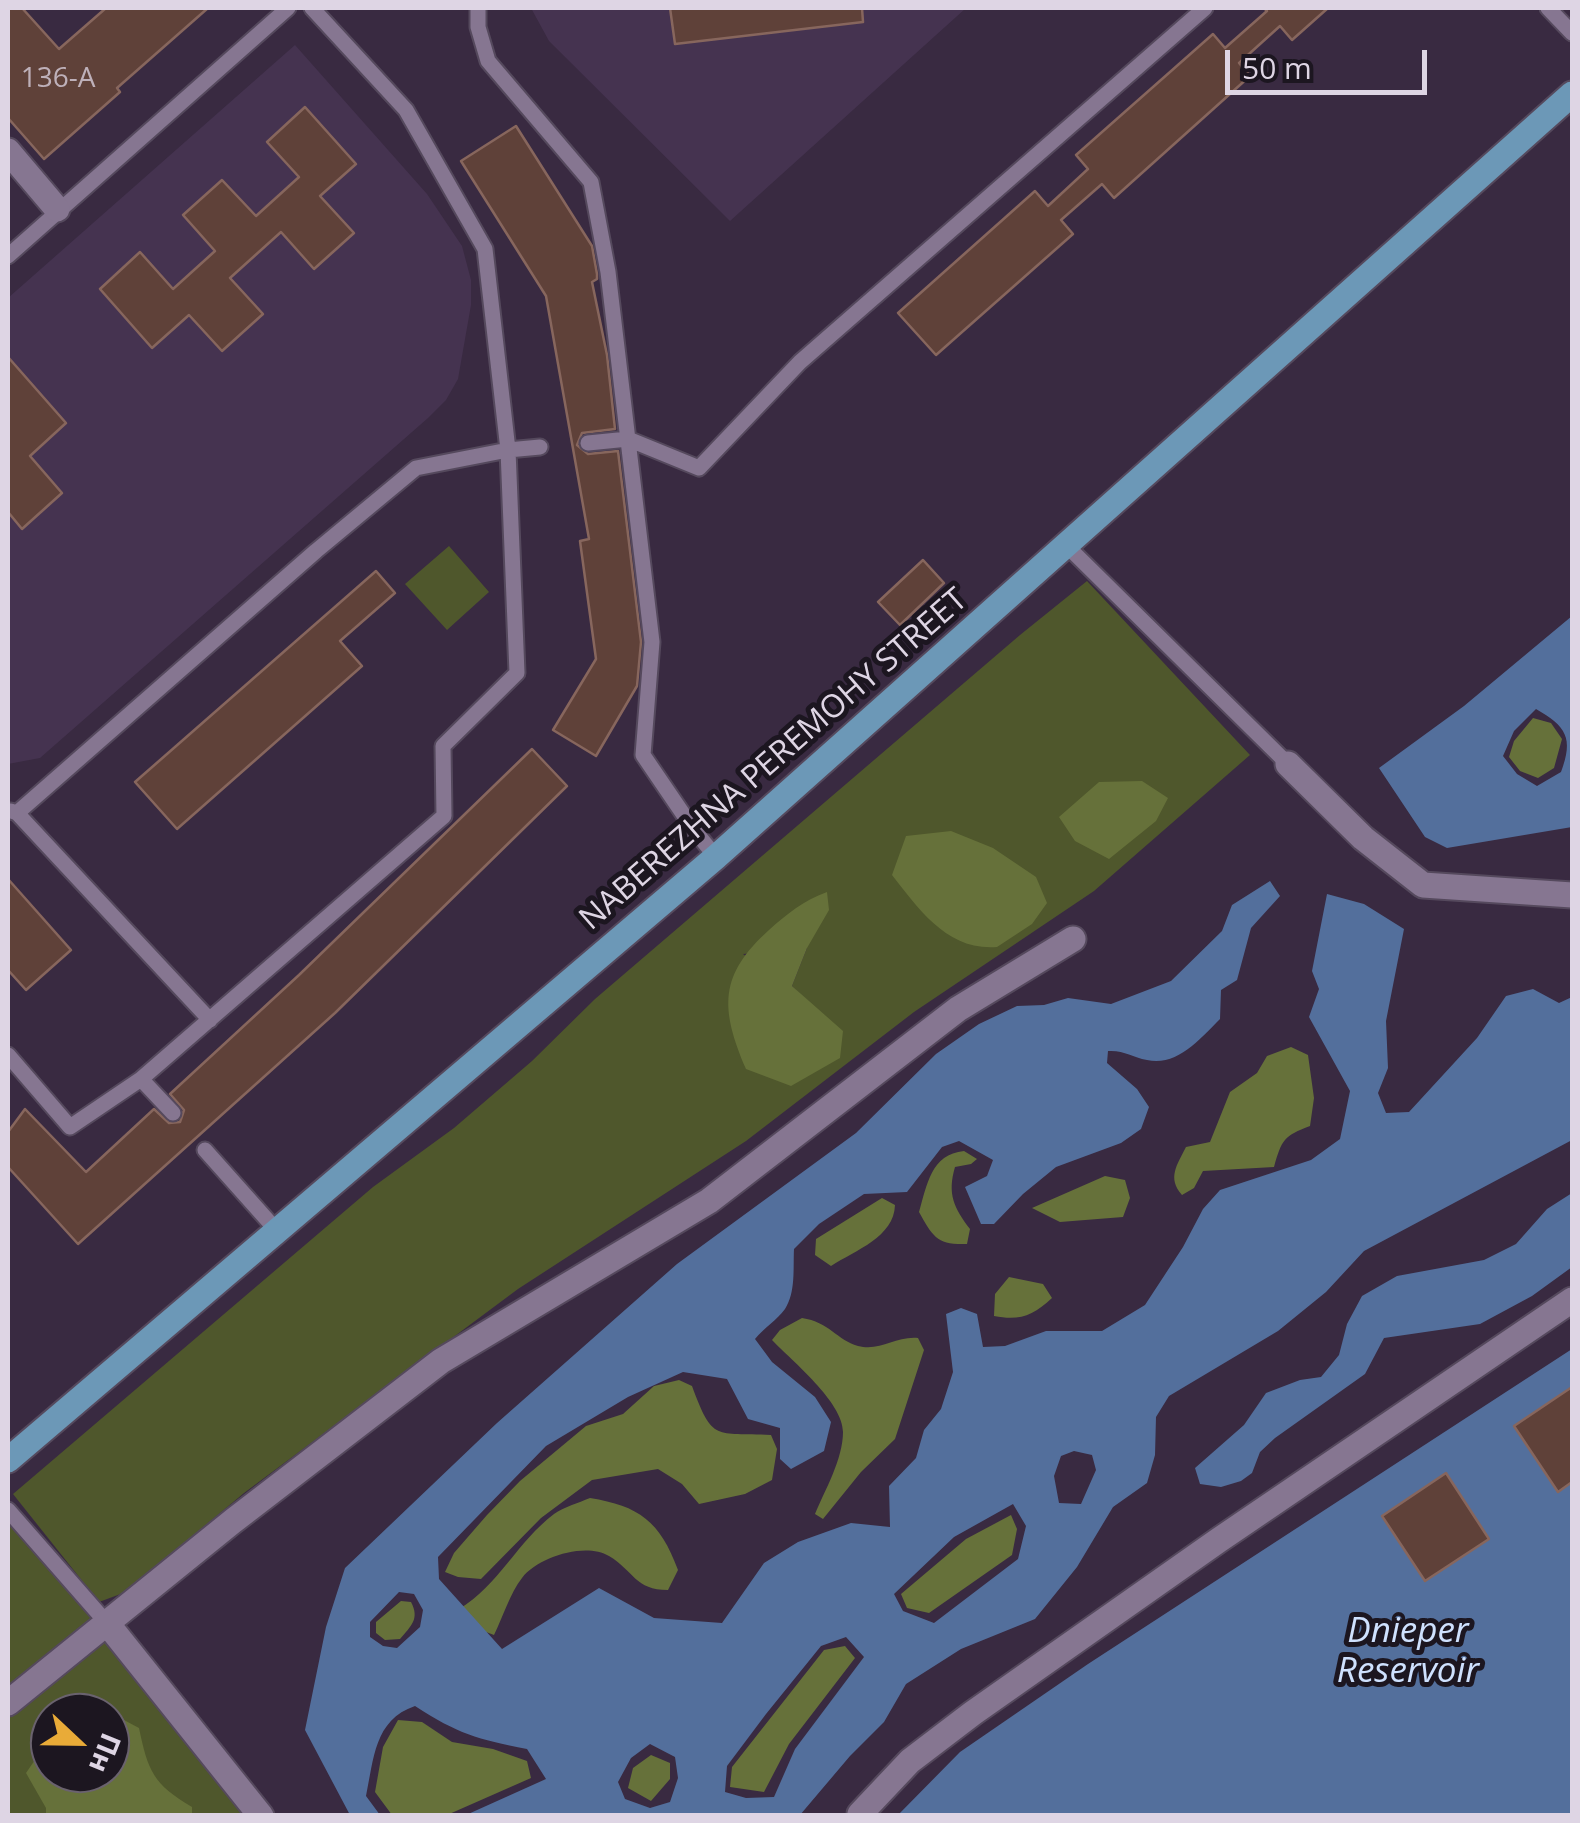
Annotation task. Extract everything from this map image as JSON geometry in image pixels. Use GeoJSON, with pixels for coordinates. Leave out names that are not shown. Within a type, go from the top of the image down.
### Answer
{"type":"FeatureCollection","features":[{"type":"Feature","properties":{"kind":"main road","name":"NABEREZHNA PEREMOHY STREET"},"geometry":{"type":"LineString","coordinates":[[8,1460],[716,856],[1572,94]]}},
{"type":"Feature","properties":{"kind":"street"},"geometry":{"type":"LineString","coordinates":[[8,151],[57,210]]}},
{"type":"Feature","properties":{"kind":"street"},"geometry":{"type":"LineString","coordinates":[[1288,764],[1363,838],[1423,885],[1572,895]]}},
{"type":"Feature","properties":{"kind":"street"},"geometry":{"type":"LineString","coordinates":[[8,1703],[440,1361],[708,1201],[958,1009],[1073,940]]}},
{"type":"Feature","properties":{"kind":"street"},"geometry":{"type":"LineString","coordinates":[[860,1814],[910,1761],[972,1713],[1572,1300]]}},
{"type":"Feature","properties":{"kind":"street"},"geometry":{"type":"LineString","coordinates":[[106,1622],[261,1816]]}},
{"type":"Feature","properties":{"kind":"lane"},"geometry":{"type":"LineString","coordinates":[[8,256],[288,8]]}},
{"type":"Feature","properties":{"kind":"lane"},"geometry":{"type":"LineString","coordinates":[[8,1055],[70,1127],[142,1078],[444,816],[443,746],[517,673],[508,450],[485,248],[406,110],[312,8]]}},
{"type":"Feature","properties":{"kind":"lane"},"geometry":{"type":"LineString","coordinates":[[478,8],[478,27],[488,60],[591,182],[608,272],[652,642],[643,756],[716,856]]}},
{"type":"Feature","properties":{"kind":"lane"},"geometry":{"type":"LineString","coordinates":[[588,443],[628,439],[698,468],[800,362],[1205,8]]}},
{"type":"Feature","properties":{"kind":"lane"},"geometry":{"type":"LineString","coordinates":[[1548,8],[1572,33]]}},
{"type":"Feature","properties":{"kind":"lane"},"geometry":{"type":"LineString","coordinates":[[210,1020],[12,811],[416,468],[540,447]]}},
{"type":"Feature","properties":{"kind":"lane"},"geometry":{"type":"LineString","coordinates":[[1066,546],[1288,764]]}},
{"type":"Feature","properties":{"kind":"lane"},"geometry":{"type":"LineString","coordinates":[[142,1078],[173,1113]]}},
{"type":"Feature","properties":{"kind":"lane"},"geometry":{"type":"LineString","coordinates":[[206,1150],[278,1232]]}},
{"type":"Feature","properties":{"kind":"lane"},"geometry":{"type":"LineString","coordinates":[[8,1510],[106,1622]]}},
{"type":"Feature","properties":{"kind":"shaded area"},"geometry":{"type":"Polygon","coordinates":[[[531,8],[966,8],[730,221],[549,41],[531,8]]]}},
{"type":"Feature","properties":{"kind":"shaded area"},"geometry":{"type":"Polygon","coordinates":[[[295,45],[427,194],[462,246],[471,280],[471,305],[458,379],[446,400],[428,418],[40,758],[8,764],[8,298],[295,45]]]}},
{"type":"Feature","properties":{"kind":"green space"},"geometry":{"type":"Polygon","coordinates":[[[449,546],[489,592],[447,630],[405,584],[449,546]]]}},
{"type":"Feature","properties":{"kind":"green space"},"geometry":{"type":"Polygon","coordinates":[[[1087,581],[1250,755],[1094,891],[914,1012],[746,1141],[518,1289],[244,1493],[126,1592],[99,1602],[13,1494],[373,1187],[454,1128],[532,1061],[595,999],[1087,581]],[[807,948],[743,954],[815,1008],[792,986],[807,948]]]}},
{"type":"Feature","properties":{"kind":"green space"},"geometry":{"type":"Polygon","coordinates":[[[1533,718],[1551,723],[1562,739],[1554,768],[1538,778],[1520,771],[1509,757],[1514,741],[1533,718]]]}},
{"type":"Feature","properties":{"kind":"green space"},"geometry":{"type":"Polygon","coordinates":[[[1142,781],[1168,798],[1156,821],[1109,859],[1075,841],[1059,817],[1099,782],[1142,781]]]}},
{"type":"Feature","properties":{"kind":"green space"},"geometry":{"type":"Polygon","coordinates":[[[951,831],[993,848],[1036,877],[1047,903],[1032,924],[997,947],[963,942],[949,935],[924,914],[892,875],[906,836],[951,831]]]}},
{"type":"Feature","properties":{"kind":"green space"},"geometry":{"type":"Polygon","coordinates":[[[827,892],[829,910],[807,948],[792,986],[843,1031],[840,1058],[791,1086],[746,1069],[732,1028],[729,994],[741,962],[753,946],[789,913],[827,892]]]}},
{"type":"Feature","properties":{"kind":"green space"},"geometry":{"type":"Polygon","coordinates":[[[1291,1047],[1308,1055],[1314,1098],[1310,1126],[1285,1140],[1274,1167],[1203,1171],[1194,1188],[1182,1195],[1174,1177],[1186,1147],[1210,1142],[1230,1092],[1257,1073],[1267,1056],[1291,1047]]]}},
{"type":"Feature","properties":{"kind":"green space"},"geometry":{"type":"Polygon","coordinates":[[[964,1151],[977,1159],[955,1167],[954,1200],[970,1229],[967,1244],[957,1244],[937,1238],[919,1212],[937,1164],[964,1151]]]}},
{"type":"Feature","properties":{"kind":"green space"},"geometry":{"type":"Polygon","coordinates":[[[1105,1176],[1125,1180],[1130,1198],[1123,1217],[1060,1222],[1032,1208],[1105,1176]]]}},
{"type":"Feature","properties":{"kind":"green space"},"geometry":{"type":"Polygon","coordinates":[[[882,1198],[895,1205],[881,1234],[831,1266],[815,1255],[816,1239],[882,1198]]]}},
{"type":"Feature","properties":{"kind":"green space"},"geometry":{"type":"Polygon","coordinates":[[[1009,1277],[1043,1284],[1052,1298],[1025,1316],[994,1316],[995,1294],[1009,1277]]]}},
{"type":"Feature","properties":{"kind":"green space"},"geometry":{"type":"Polygon","coordinates":[[[802,1318],[819,1323],[858,1346],[918,1338],[924,1350],[895,1439],[861,1472],[823,1519],[815,1514],[840,1453],[841,1420],[826,1395],[772,1340],[780,1330],[802,1318]]]}},
{"type":"Feature","properties":{"kind":"green space"},"geometry":{"type":"Polygon","coordinates":[[[679,1380],[692,1386],[705,1417],[718,1431],[771,1435],[777,1449],[772,1480],[745,1494],[699,1504],[682,1484],[658,1469],[592,1480],[541,1518],[481,1579],[445,1572],[454,1553],[487,1515],[520,1481],[586,1426],[623,1414],[654,1386],[679,1380]]]}},
{"type":"Feature","properties":{"kind":"green space"},"geometry":{"type":"Polygon","coordinates":[[[590,1498],[635,1511],[655,1528],[678,1570],[668,1590],[641,1583],[609,1556],[575,1551],[550,1558],[529,1570],[510,1598],[494,1635],[473,1627],[459,1609],[485,1588],[541,1525],[554,1514],[590,1498]]]}},
{"type":"Feature","properties":{"kind":"green space"},"geometry":{"type":"Polygon","coordinates":[[[8,1515],[262,1815],[8,1816],[8,1515]]]}},
{"type":"Feature","properties":{"kind":"green space"},"geometry":{"type":"Polygon","coordinates":[[[1011,1515],[1017,1529],[1012,1555],[929,1613],[907,1608],[901,1594],[966,1539],[1011,1515]]]}},
{"type":"Feature","properties":{"kind":"green space"},"geometry":{"type":"Polygon","coordinates":[[[401,1601],[411,1602],[413,1622],[400,1639],[385,1640],[376,1633],[376,1622],[401,1601]]]}},
{"type":"Feature","properties":{"kind":"green space"},"geometry":{"type":"Polygon","coordinates":[[[845,1646],[855,1658],[789,1744],[764,1792],[730,1787],[732,1767],[824,1650],[845,1646]]]}},
{"type":"Feature","properties":{"kind":"green space"},"geometry":{"type":"Polygon","coordinates":[[[398,1720],[422,1722],[452,1742],[493,1749],[527,1761],[531,1778],[447,1815],[392,1815],[375,1792],[383,1747],[398,1720]]]}},
{"type":"Feature","properties":{"kind":"green space"},"geometry":{"type":"Polygon","coordinates":[[[130,1723],[139,1728],[154,1775],[192,1807],[192,1815],[46,1815],[37,1793],[130,1793],[130,1723]]]}},
{"type":"Feature","properties":{"kind":"green space"},"geometry":{"type":"Polygon","coordinates":[[[651,1755],[670,1763],[670,1779],[651,1801],[628,1788],[633,1768],[651,1755]]]}},
{"type":"Feature","properties":{"kind":"water"},"geometry":{"type":"Polygon","coordinates":[[[1572,616],[1572,827],[1447,848],[1425,837],[1379,768],[1464,706],[1572,616]],[[1536,709],[1514,731],[1503,756],[1517,774],[1537,786],[1561,772],[1567,750],[1561,727],[1536,709]]]}},
{"type":"Feature","properties":{"kind":"water"},"geometry":{"type":"Polygon","coordinates":[[[1270,881],[1280,896],[1251,928],[1237,980],[1221,990],[1220,1019],[1188,1049],[1168,1059],[1147,1060],[1108,1051],[1107,1063],[1137,1089],[1149,1107],[1141,1129],[1121,1143],[1056,1167],[994,1224],[981,1224],[965,1187],[987,1176],[993,1160],[959,1141],[942,1147],[907,1192],[864,1194],[819,1224],[794,1249],[789,1302],[755,1339],[772,1362],[815,1397],[831,1422],[824,1451],[791,1469],[780,1459],[780,1428],[748,1419],[727,1379],[683,1372],[628,1397],[546,1446],[438,1557],[439,1579],[502,1649],[599,1588],[654,1618],[722,1623],[764,1563],[798,1542],[851,1523],[890,1527],[889,1486],[916,1458],[924,1430],[941,1409],[953,1372],[946,1314],[961,1308],[977,1314],[983,1347],[1005,1346],[1046,1331],[1102,1331],[1145,1305],[1203,1209],[1220,1190],[1311,1160],[1340,1139],[1350,1091],[1309,1017],[1319,989],[1312,971],[1327,894],[1364,904],[1404,929],[1386,1021],[1388,1068],[1378,1093],[1386,1113],[1409,1112],[1477,1038],[1506,996],[1533,989],[1559,1003],[1572,997],[1572,1140],[1364,1251],[1326,1292],[1278,1331],[1169,1396],[1156,1417],[1155,1455],[1147,1483],[1113,1507],[1077,1567],[1035,1619],[961,1649],[906,1684],[884,1722],[800,1815],[466,1815],[546,1779],[527,1749],[468,1734],[415,1706],[391,1721],[378,1742],[366,1796],[380,1815],[350,1815],[305,1730],[326,1627],[345,1568],[497,1423],[677,1264],[856,1133],[936,1054],[979,1024],[1017,1006],[1044,1005],[1068,998],[1111,1004],[1171,981],[1222,931],[1232,905],[1270,881]],[[1074,1451],[1061,1456],[1054,1476],[1059,1503],[1081,1504],[1096,1470],[1092,1455],[1074,1451]],[[1013,1504],[954,1537],[894,1594],[903,1611],[934,1623],[1018,1559],[1026,1526],[1013,1504]],[[399,1592],[370,1622],[370,1637],[383,1646],[397,1648],[420,1627],[423,1610],[414,1594],[399,1592]],[[846,1637],[821,1646],[727,1766],[725,1792],[746,1798],[774,1797],[795,1749],[864,1657],[846,1637]],[[650,1744],[631,1758],[618,1782],[625,1799],[650,1808],[670,1802],[678,1778],[675,1757],[650,1744]]]}},
{"type":"Feature","properties":{"kind":"water"},"geometry":{"type":"Polygon","coordinates":[[[1572,1193],[1572,1267],[1532,1296],[1480,1324],[1384,1338],[1365,1374],[1275,1438],[1260,1452],[1252,1473],[1221,1487],[1200,1484],[1195,1468],[1244,1425],[1266,1393],[1321,1377],[1339,1355],[1347,1324],[1362,1296],[1397,1276],[1484,1260],[1516,1244],[1547,1209],[1572,1193]]]}},
{"type":"Feature","properties":{"kind":"water","name":"Dnieper Reservoir"},"geometry":{"type":"Polygon","coordinates":[[[1572,1349],[1572,1815],[897,1816],[960,1752],[1088,1664],[1572,1349]]]}},
{"type":"Feature","properties":{"kind":"building"},"geometry":{"type":"Polygon","coordinates":[[[8,8],[22,8],[59,49],[106,8],[208,8],[44,159],[8,118],[8,8]]]}},
{"type":"Feature","properties":{"kind":"building"},"geometry":{"type":"Polygon","coordinates":[[[670,8],[862,8],[863,22],[675,44],[670,8]]]}},
{"type":"Feature","properties":{"kind":"building"},"geometry":{"type":"Polygon","coordinates":[[[1264,8],[1328,8],[1292,40],[1280,26],[1239,63],[1250,76],[1114,198],[1102,184],[1061,220],[1073,234],[936,355],[898,313],[1035,191],[1048,206],[1088,169],[1076,155],[1213,34],[1225,48],[1267,11],[1264,8]]]}},
{"type":"Feature","properties":{"kind":"building"},"geometry":{"type":"Polygon","coordinates":[[[305,107],[356,164],[320,196],[354,233],[314,269],[281,232],[230,278],[263,314],[222,351],[189,315],[152,348],[100,289],[140,252],[173,289],[215,251],[183,215],[222,180],[256,216],[299,177],[267,142],[305,107]]]}},
{"type":"Feature","properties":{"kind":"building"},"geometry":{"type":"Polygon","coordinates":[[[516,126],[592,246],[597,274],[592,282],[607,355],[615,429],[582,433],[577,445],[588,454],[618,451],[641,642],[637,686],[596,756],[553,730],[596,659],[580,541],[589,539],[546,296],[461,161],[516,126]]]}},
{"type":"Feature","properties":{"kind":"building"},"geometry":{"type":"Polygon","coordinates":[[[8,357],[66,423],[30,456],[62,493],[22,529],[8,512],[8,357]]]}},
{"type":"Feature","properties":{"kind":"building"},"geometry":{"type":"Polygon","coordinates":[[[923,560],[944,583],[900,625],[878,602],[923,560]]]}},
{"type":"Feature","properties":{"kind":"building"},"geometry":{"type":"Polygon","coordinates":[[[376,571],[395,593],[340,641],[362,666],[177,829],[135,782],[376,571]]]}},
{"type":"Feature","properties":{"kind":"building"},"geometry":{"type":"Polygon","coordinates":[[[532,749],[567,786],[335,1013],[78,1244],[8,1167],[8,1132],[25,1109],[86,1172],[154,1109],[169,1123],[180,1122],[184,1110],[170,1094],[532,749]]]}},
{"type":"Feature","properties":{"kind":"building"},"geometry":{"type":"Polygon","coordinates":[[[8,879],[71,950],[26,990],[8,970],[8,879]]]}},
{"type":"Feature","properties":{"kind":"building"},"geometry":{"type":"Polygon","coordinates":[[[1572,1387],[1572,1482],[1558,1492],[1514,1426],[1572,1387]]]}},
{"type":"Feature","properties":{"kind":"building"},"geometry":{"type":"Polygon","coordinates":[[[1446,1473],[1489,1539],[1425,1581],[1382,1516],[1446,1473]]]}}]}
